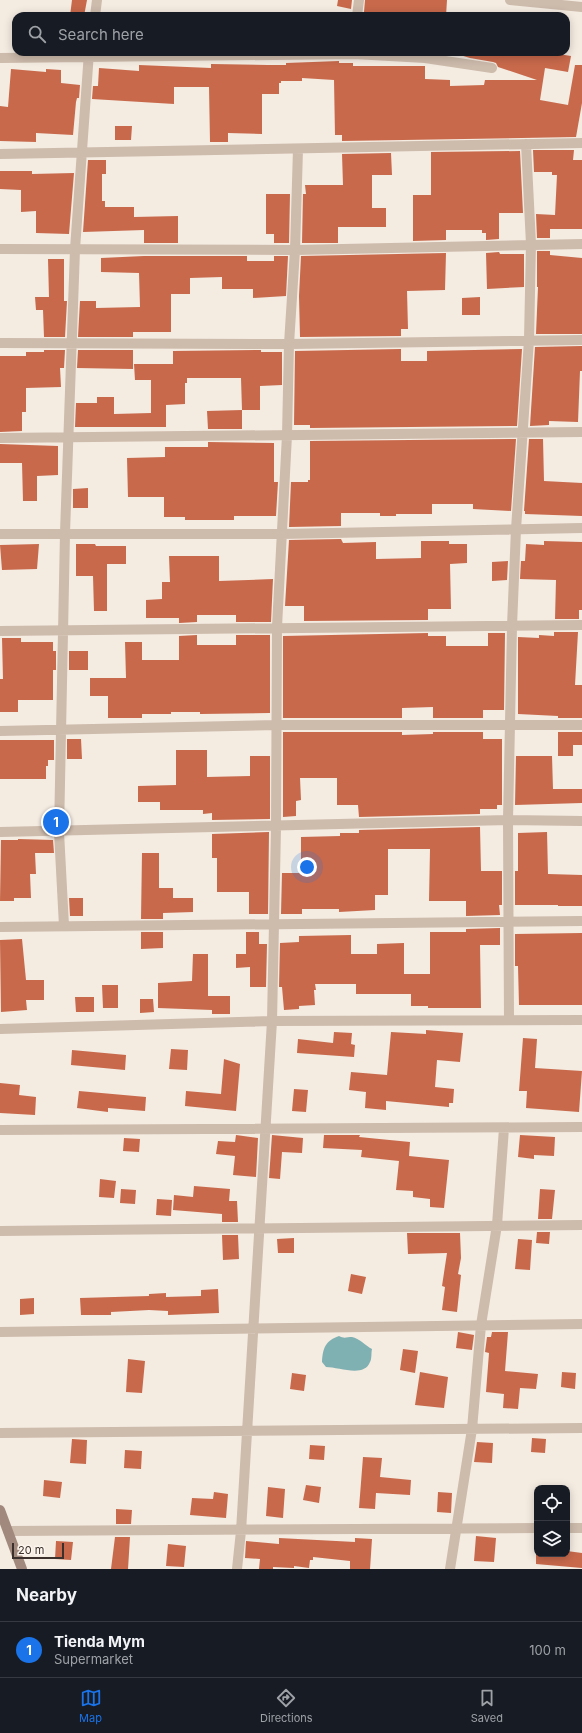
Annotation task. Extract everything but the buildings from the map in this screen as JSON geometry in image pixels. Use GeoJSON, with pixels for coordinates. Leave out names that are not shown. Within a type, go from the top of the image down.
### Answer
{"type":"FeatureCollection","features":[{"type":"Feature","properties":{"kind":"main road"},"geometry":{"type":"LineString","coordinates":[[0,1510],[22,1569]]}},
{"type":"Feature","properties":{"kind":"street"},"geometry":{"type":"LineString","coordinates":[[95,12],[97,0]]}},
{"type":"Feature","properties":{"kind":"street"},"geometry":{"type":"LineString","coordinates":[[358,12],[359,0]]}},
{"type":"Feature","properties":{"kind":"street"},"geometry":{"type":"LineString","coordinates":[[510,0],[582,7]]}},
{"type":"Feature","properties":{"kind":"street"},"geometry":{"type":"LineString","coordinates":[[0,58],[59,56]]}},
{"type":"Feature","properties":{"kind":"street"},"geometry":{"type":"LineString","coordinates":[[64,926],[60,832],[63,630],[75,249],[88,56]]}},
{"type":"Feature","properties":{"kind":"street"},"geometry":{"type":"LineString","coordinates":[[397,56],[425,58],[492,68]]}},
{"type":"Feature","properties":{"kind":"street"},"geometry":{"type":"LineString","coordinates":[[0,154],[582,143]]}},
{"type":"Feature","properties":{"kind":"street"},"geometry":{"type":"LineString","coordinates":[[509,1019],[508,820],[512,626],[516,529],[529,340],[530,244],[526,144]]}},
{"type":"Feature","properties":{"kind":"street"},"geometry":{"type":"LineString","coordinates":[[237,1569],[241,1531],[264,1129],[272,1021],[276,827],[277,628],[287,435],[289,344],[295,250],[298,148]]}},
{"type":"Feature","properties":{"kind":"street"},"geometry":{"type":"LineString","coordinates":[[0,249],[295,250],[582,244]]}},
{"type":"Feature","properties":{"kind":"street"},"geometry":{"type":"LineString","coordinates":[[0,343],[289,344],[582,340]]}},
{"type":"Feature","properties":{"kind":"street"},"geometry":{"type":"LineString","coordinates":[[0,438],[582,432]]}},
{"type":"Feature","properties":{"kind":"street"},"geometry":{"type":"LineString","coordinates":[[0,534],[281,534],[582,528]]}},
{"type":"Feature","properties":{"kind":"street"},"geometry":{"type":"LineString","coordinates":[[0,631],[582,626]]}},
{"type":"Feature","properties":{"kind":"street"},"geometry":{"type":"LineString","coordinates":[[0,731],[62,731],[276,725],[582,725]]}},
{"type":"Feature","properties":{"kind":"street"},"geometry":{"type":"LineString","coordinates":[[0,832],[276,827],[508,820],[582,821]]}},
{"type":"Feature","properties":{"kind":"street"},"geometry":{"type":"LineString","coordinates":[[0,927],[582,921]]}},
{"type":"Feature","properties":{"kind":"street"},"geometry":{"type":"LineString","coordinates":[[0,1029],[272,1021],[509,1019],[582,1020]]}},
{"type":"Feature","properties":{"kind":"street"},"geometry":{"type":"LineString","coordinates":[[0,1130],[582,1127]]}},
{"type":"Feature","properties":{"kind":"street"},"geometry":{"type":"LineString","coordinates":[[450,1569],[472,1429],[481,1325],[497,1226],[504,1128]]}},
{"type":"Feature","properties":{"kind":"street"},"geometry":{"type":"LineString","coordinates":[[0,1231],[582,1225]]}},
{"type":"Feature","properties":{"kind":"street"},"geometry":{"type":"LineString","coordinates":[[0,1332],[582,1324]]}},
{"type":"Feature","properties":{"kind":"street"},"geometry":{"type":"LineString","coordinates":[[0,1433],[582,1428]]}},
{"type":"Feature","properties":{"kind":"street"},"geometry":{"type":"LineString","coordinates":[[8,1531],[241,1531],[534,1528]]}},
{"type":"Feature","properties":{"kind":"street"},"geometry":{"type":"LineString","coordinates":[[570,1528],[582,1528]]}},
{"type":"Feature","properties":{"kind":"water"},"geometry":{"type":"Polygon","coordinates":[[[339,1336],[344,1338],[355,1338],[372,1349],[371,1361],[367,1367],[357,1371],[326,1367],[322,1362],[324,1349],[331,1340],[339,1336]]]}},
{"type":"Feature","properties":{"kind":"place","name":"Tienda Mym"},"geometry":{"type":"Point","coordinates":[56,822]}}]}
